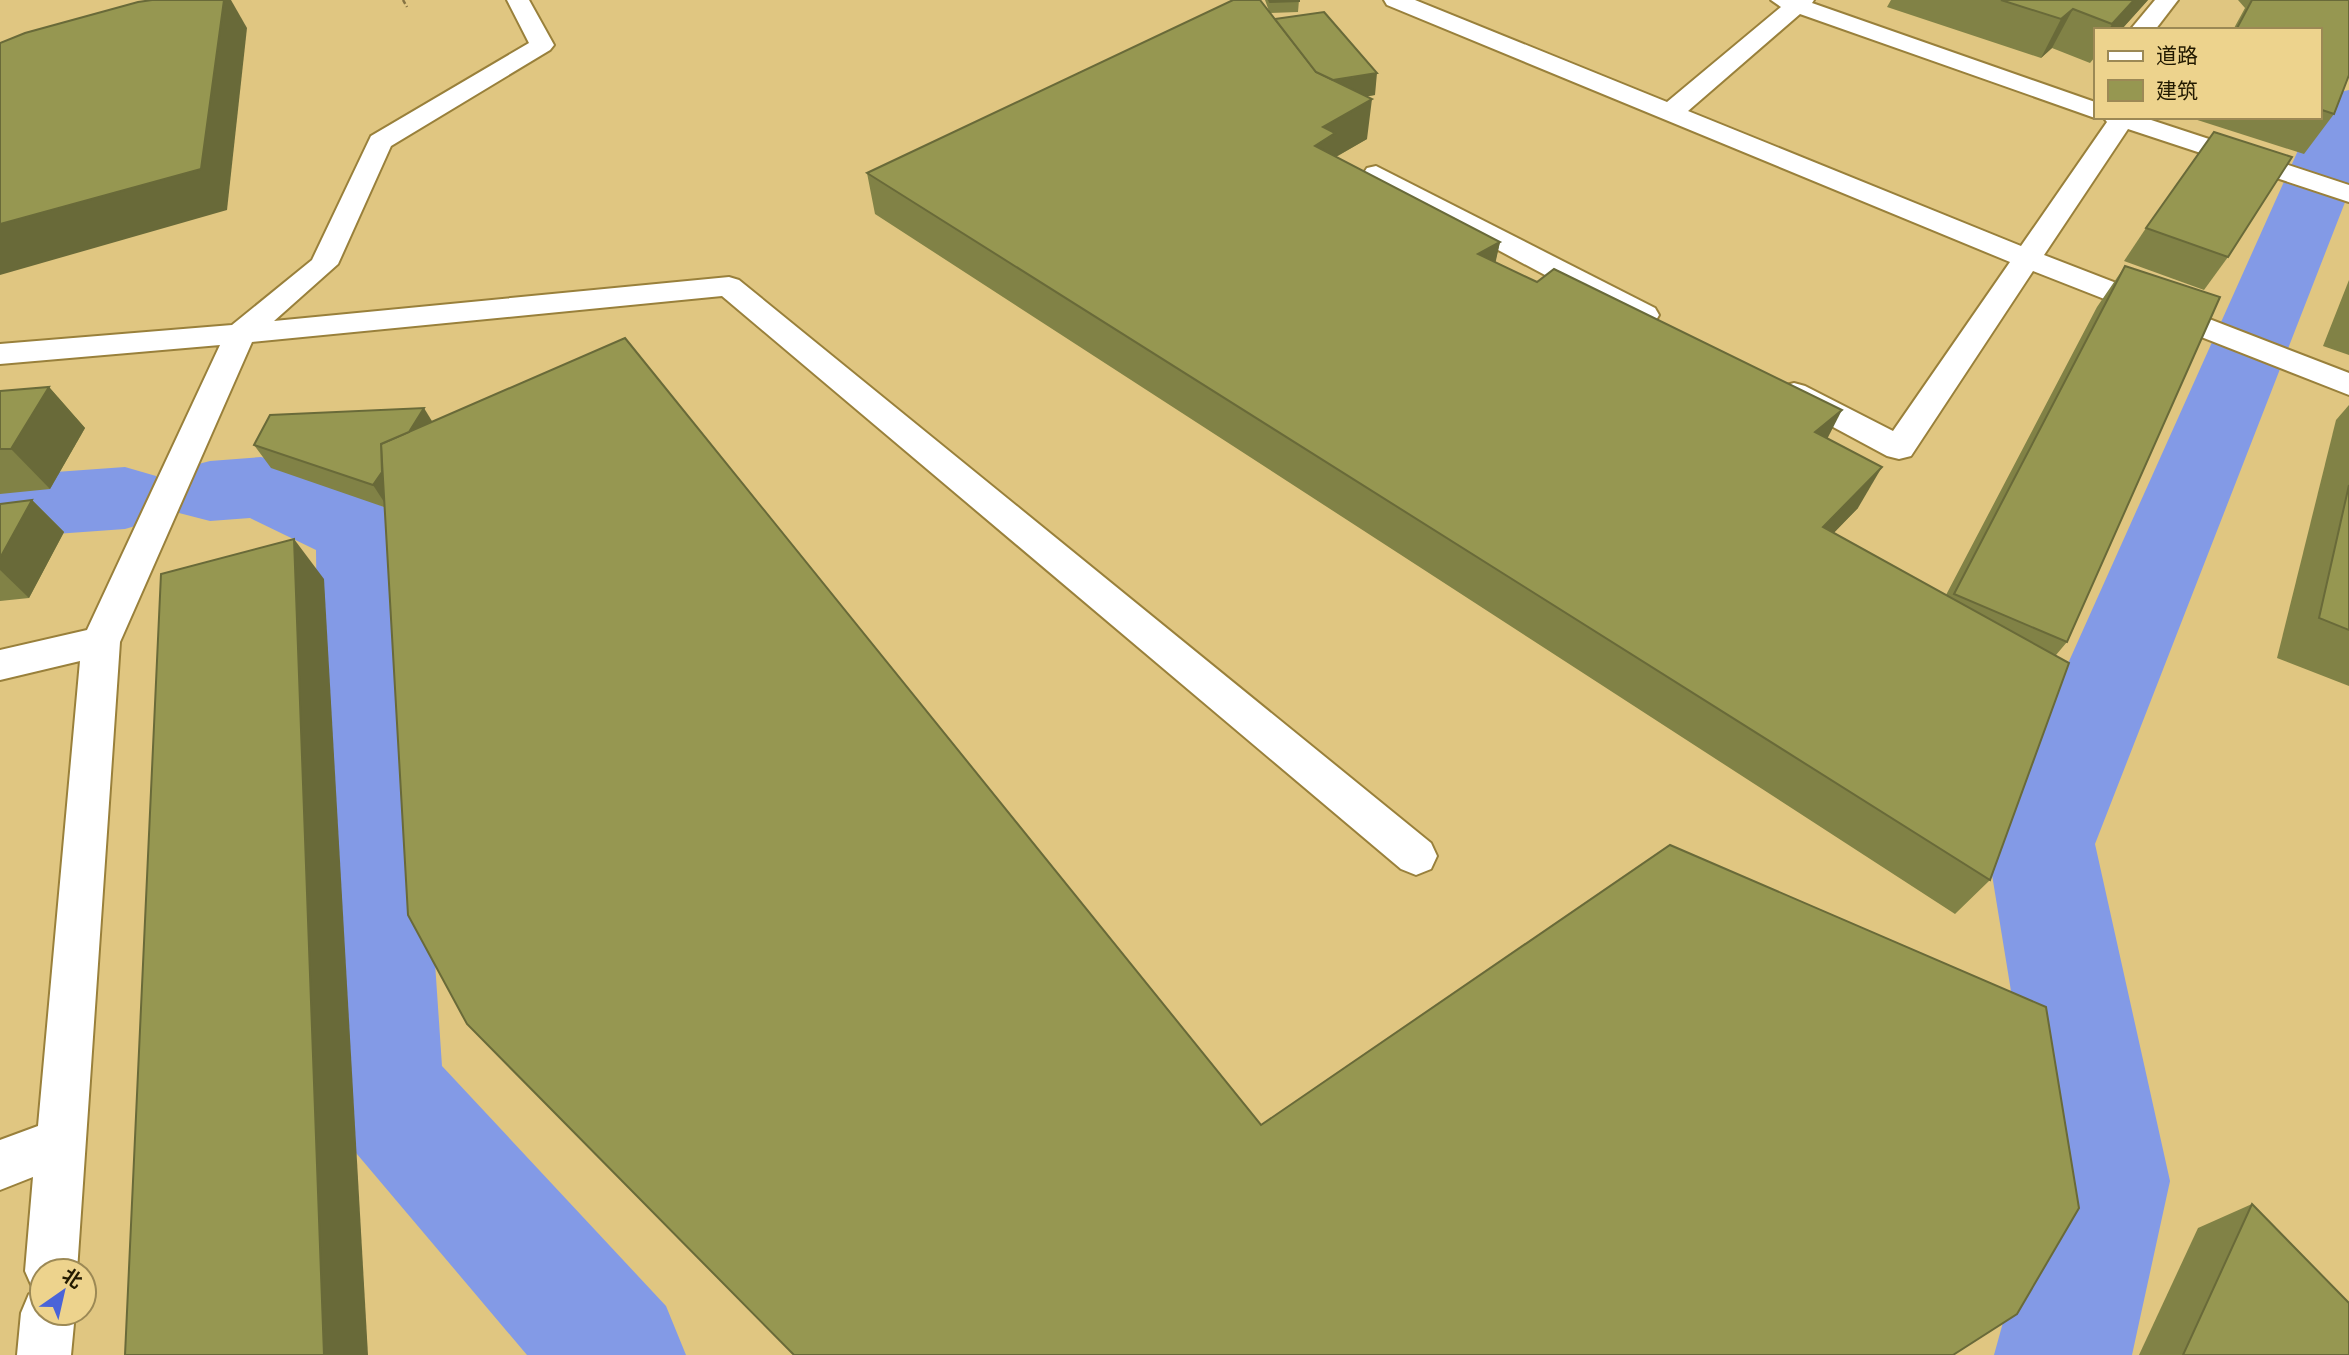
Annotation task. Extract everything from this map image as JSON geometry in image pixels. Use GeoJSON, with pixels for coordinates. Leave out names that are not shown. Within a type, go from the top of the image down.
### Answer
{"type":"FeatureCollection","features":[{"type":"Feature","properties":{"kind":"lane"},"geometry":{"type":"LineString","coordinates":[[52,1257],[101,642],[240,334],[324,264],[380,142],[542,45],[518,0]]}},
{"type":"Feature","properties":{"kind":"lane"},"geometry":{"type":"LineString","coordinates":[[1395,0],[2027,259],[2204,326],[2349,385]]}},
{"type":"Feature","properties":{"kind":"lane"},"geometry":{"type":"LineString","coordinates":[[2144,28],[2167,0]]}},
{"type":"Feature","properties":{"kind":"lane"},"geometry":{"type":"LineString","coordinates":[[1670,113],[1794,2],[2094,110]]}},
{"type":"Feature","properties":{"kind":"lane"},"geometry":{"type":"LineString","coordinates":[[1765,378],[1899,448],[2027,259],[2100,119]]}},
{"type":"Feature","properties":{"kind":"lane"},"geometry":{"type":"LineString","coordinates":[[2121,119],[2349,194]]}},
{"type":"Feature","properties":{"kind":"lane"},"geometry":{"type":"LineString","coordinates":[[1376,174],[1668,327]]}},
{"type":"Feature","properties":{"kind":"lane"},"geometry":{"type":"LineString","coordinates":[[0,354],[240,334],[729,286],[1416,856]]}},
{"type":"Feature","properties":{"kind":"lane"},"geometry":{"type":"LineString","coordinates":[[0,665],[101,642]]}},
{"type":"Feature","properties":{"kind":"lane"},"geometry":{"type":"LineString","coordinates":[[0,1165],[61,1142]]}},
{"type":"Feature","properties":{"kind":"lane"},"geometry":{"type":"LineString","coordinates":[[44,1355],[47,1327]]}},
{"type":"Feature","properties":{"kind":"path"},"geometry":{"type":"LineString","coordinates":[[403,0],[407,7]]}},
{"type":"Feature","properties":{"kind":"building"},"geometry":{"type":"Polygon","coordinates":[[[152,0],[224,0],[201,169],[0,224],[0,43],[25,33],[152,0]]]}},
{"type":"Feature","properties":{"kind":"building"},"geometry":{"type":"Polygon","coordinates":[[[1233,0],[1260,0],[1316,72],[1372,99],[1323,127],[1335,133],[1315,146],[1500,242],[1478,254],[1537,282],[1554,269],[1842,410],[1815,432],[1882,467],[1823,527],[2069,663],[1990,880],[867,173],[1233,0]]]}},
{"type":"Feature","properties":{"kind":"building"},"geometry":{"type":"Polygon","coordinates":[[[1269,0],[1299,0],[1299,1],[1270,2],[1269,0]]]}},
{"type":"Feature","properties":{"kind":"building"},"geometry":{"type":"Polygon","coordinates":[[[2001,0],[2134,0],[2112,24],[2073,9],[2061,19],[2001,0]]]}},
{"type":"Feature","properties":{"kind":"building"},"geometry":{"type":"Polygon","coordinates":[[[2252,0],[2349,0],[2349,75],[2334,114],[2321,110],[2321,28],[2237,28],[2252,0]]]}},
{"type":"Feature","properties":{"kind":"building"},"geometry":{"type":"Polygon","coordinates":[[[1324,12],[1377,73],[1333,80],[1316,72],[1275,19],[1324,12]]]}},
{"type":"Feature","properties":{"kind":"building"},"geometry":{"type":"Polygon","coordinates":[[[2214,132],[2292,157],[2228,257],[2146,228],[2214,132]]]}},
{"type":"Feature","properties":{"kind":"building"},"geometry":{"type":"Polygon","coordinates":[[[2125,266],[2220,297],[2067,642],[1954,594],[2125,266]]]}},
{"type":"Feature","properties":{"kind":"building"},"geometry":{"type":"Polygon","coordinates":[[[625,338],[1261,1125],[1670,845],[2046,1007],[2079,1208],[2017,1314],[1953,1355],[794,1355],[467,1024],[408,915],[381,444],[625,338]]]}},
{"type":"Feature","properties":{"kind":"building"},"geometry":{"type":"Polygon","coordinates":[[[49,387],[11,449],[0,449],[0,391],[49,387]]]}},
{"type":"Feature","properties":{"kind":"building"},"geometry":{"type":"Polygon","coordinates":[[[424,408],[409,432],[381,444],[382,472],[373,485],[254,445],[270,415],[424,408]]]}},
{"type":"Feature","properties":{"kind":"building"},"geometry":{"type":"Polygon","coordinates":[[[2349,485],[2349,630],[2319,618],[2349,485]]]}},
{"type":"Feature","properties":{"kind":"building"},"geometry":{"type":"Polygon","coordinates":[[[32,500],[0,558],[0,504],[32,500]]]}},
{"type":"Feature","properties":{"kind":"building"},"geometry":{"type":"Polygon","coordinates":[[[294,539],[324,1355],[125,1355],[161,574],[294,539]]]}},
{"type":"Feature","properties":{"kind":"building"},"geometry":{"type":"Polygon","coordinates":[[[2252,1204],[2349,1303],[2349,1355],[2183,1355],[2252,1204]]]}},
{"type":"Feature","properties":{"kind":"waterway"},"geometry":{"type":"LineString","coordinates":[[2063,1355],[2106,1181],[2041,844],[2349,109]]}},
{"type":"Feature","properties":{"kind":"waterway"},"geometry":{"type":"LineString","coordinates":[[210,491],[261,487],[361,534],[383,1091],[617,1355]]}},
{"type":"Feature","properties":{"kind":"waterway"},"geometry":{"type":"LineString","coordinates":[[0,507],[125,498]]}}]}
